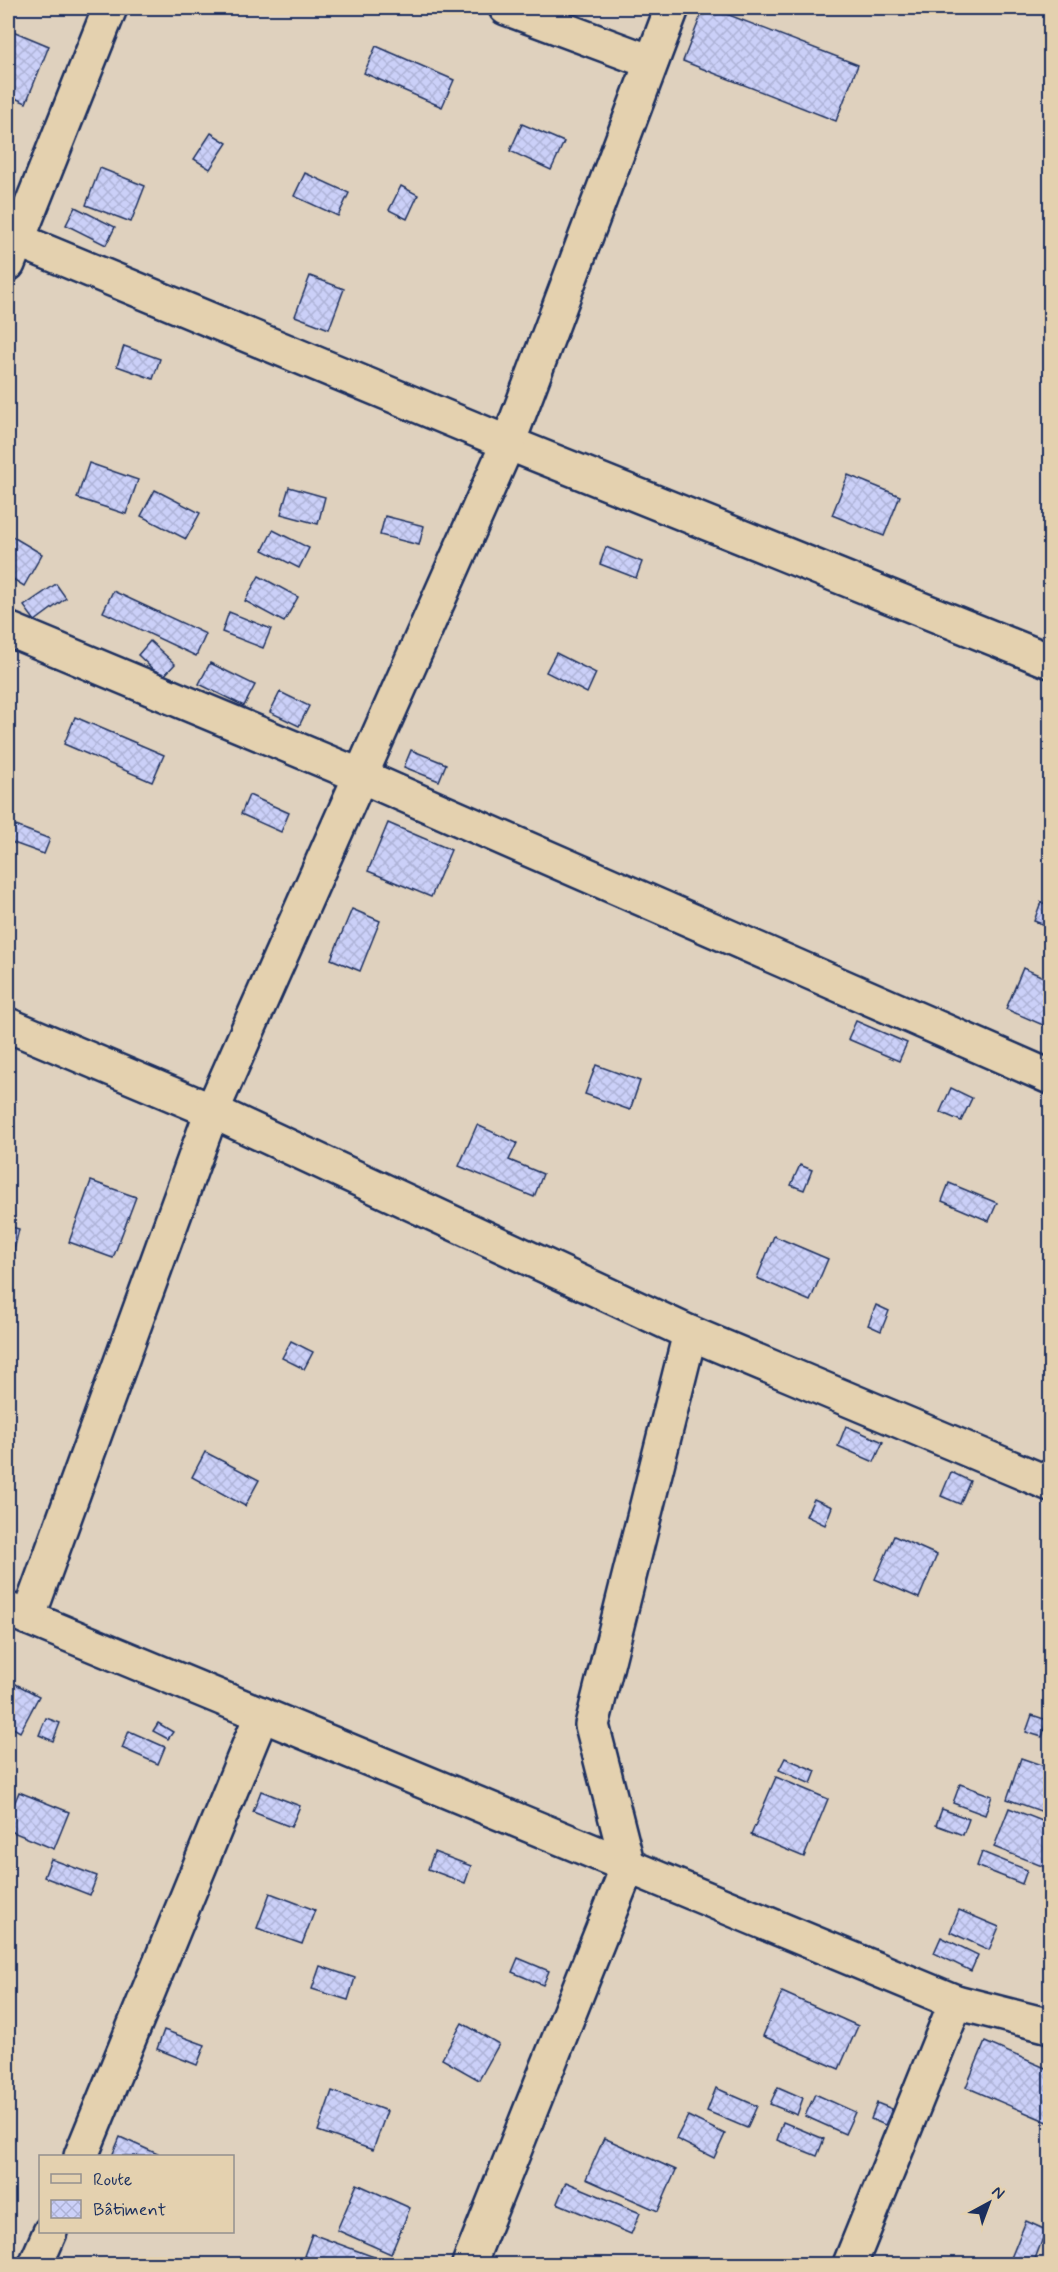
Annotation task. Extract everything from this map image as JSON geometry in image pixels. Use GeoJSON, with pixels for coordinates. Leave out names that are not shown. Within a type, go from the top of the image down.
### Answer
{"type":"FeatureCollection","features":[{"type":"Feature","properties":{"kind":"street"},"geometry":{"type":"LineString","coordinates":[[110,8],[11,246],[1050,661]]}},
{"type":"Feature","properties":{"kind":"street"},"geometry":{"type":"LineString","coordinates":[[506,8],[651,62]]}},
{"type":"Feature","properties":{"kind":"street"},"geometry":{"type":"LineString","coordinates":[[672,8],[508,443],[212,1111],[18,1613],[956,2002],[1050,2026]]}},
{"type":"Feature","properties":{"kind":"street"},"geometry":{"type":"LineString","coordinates":[[8,629],[361,776],[1050,1077]]}},
{"type":"Feature","properties":{"kind":"street"},"geometry":{"type":"LineString","coordinates":[[8,1025],[212,1111],[690,1334],[1050,1484]]}},
{"type":"Feature","properties":{"kind":"street"},"geometry":{"type":"LineString","coordinates":[[469,2265],[628,1866],[592,1725],[690,1334]]}},
{"type":"Feature","properties":{"kind":"street"},"geometry":{"type":"LineString","coordinates":[[82,2155],[262,1714]]}},
{"type":"Feature","properties":{"kind":"street"},"geometry":{"type":"LineString","coordinates":[[850,2265],[956,2002]]}},
{"type":"Feature","properties":{"kind":"street"},"geometry":{"type":"LineString","coordinates":[[36,2265],[50,2233]]}},
{"type":"Feature","properties":{"kind":"building"},"geometry":{"type":"Polygon","coordinates":[[[704,8],[711,8],[858,65],[836,121],[683,61],[704,8]]]}},
{"type":"Feature","properties":{"kind":"building"},"geometry":{"type":"Polygon","coordinates":[[[8,29],[49,46],[26,103],[8,95],[8,29]]]}},
{"type":"Feature","properties":{"kind":"building"},"geometry":{"type":"Polygon","coordinates":[[[376,46],[454,80],[442,107],[364,73],[376,46]]]}},
{"type":"Feature","properties":{"kind":"building"},"geometry":{"type":"Polygon","coordinates":[[[522,124],[564,142],[551,170],[510,151],[522,124]]]}},
{"type":"Feature","properties":{"kind":"building"},"geometry":{"type":"Polygon","coordinates":[[[211,133],[227,143],[210,169],[194,159],[211,133]]]}},
{"type":"Feature","properties":{"kind":"building"},"geometry":{"type":"Polygon","coordinates":[[[100,168],[145,186],[131,222],[86,205],[100,168]]]}},
{"type":"Feature","properties":{"kind":"building"},"geometry":{"type":"Polygon","coordinates":[[[305,173],[349,193],[338,216],[294,196],[305,173]]]}},
{"type":"Feature","properties":{"kind":"building"},"geometry":{"type":"Polygon","coordinates":[[[401,186],[418,195],[407,219],[389,210],[401,186]]]}},
{"type":"Feature","properties":{"kind":"building"},"geometry":{"type":"Polygon","coordinates":[[[75,207],[115,227],[106,245],[66,225],[75,207]]]}},
{"type":"Feature","properties":{"kind":"building"},"geometry":{"type":"Polygon","coordinates":[[[310,276],[344,289],[329,329],[295,316],[310,276]]]}},
{"type":"Feature","properties":{"kind":"building"},"geometry":{"type":"Polygon","coordinates":[[[124,346],[160,359],[153,379],[117,366],[124,346]]]}},
{"type":"Feature","properties":{"kind":"building"},"geometry":{"type":"Polygon","coordinates":[[[89,463],[138,480],[126,514],[77,498],[89,463]]]}},
{"type":"Feature","properties":{"kind":"building"},"geometry":{"type":"Polygon","coordinates":[[[848,475],[900,496],[884,536],[832,515],[848,475]]]}},
{"type":"Feature","properties":{"kind":"building"},"geometry":{"type":"Polygon","coordinates":[[[289,487],[325,497],[318,524],[281,514],[289,487]]]}},
{"type":"Feature","properties":{"kind":"building"},"geometry":{"type":"Polygon","coordinates":[[[155,490],[200,513],[186,539],[141,516],[155,490]]]}},
{"type":"Feature","properties":{"kind":"building"},"geometry":{"type":"Polygon","coordinates":[[[385,516],[424,526],[419,545],[380,535],[385,516]]]}},
{"type":"Feature","properties":{"kind":"building"},"geometry":{"type":"Polygon","coordinates":[[[273,530],[309,548],[299,568],[263,550],[273,530]]]}},
{"type":"Feature","properties":{"kind":"building"},"geometry":{"type":"Polygon","coordinates":[[[8,534],[42,554],[24,586],[8,576],[8,534]]]}},
{"type":"Feature","properties":{"kind":"building"},"geometry":{"type":"Polygon","coordinates":[[[606,547],[642,562],[636,578],[600,564],[606,547]]]}},
{"type":"Feature","properties":{"kind":"building"},"geometry":{"type":"Polygon","coordinates":[[[259,576],[298,597],[284,622],[245,601],[259,576]]]}},
{"type":"Feature","properties":{"kind":"building"},"geometry":{"type":"Polygon","coordinates":[[[56,584],[66,598],[35,621],[24,606],[56,584]]]}},
{"type":"Feature","properties":{"kind":"building"},"geometry":{"type":"Polygon","coordinates":[[[113,591],[206,634],[196,656],[103,612],[113,591]]]}},
{"type":"Feature","properties":{"kind":"building"},"geometry":{"type":"Polygon","coordinates":[[[229,612],[271,629],[263,648],[222,632],[229,612]]]}},
{"type":"Feature","properties":{"kind":"building"},"geometry":{"type":"Polygon","coordinates":[[[150,641],[175,664],[162,678],[138,655],[150,641]]]}},
{"type":"Feature","properties":{"kind":"building"},"geometry":{"type":"Polygon","coordinates":[[[556,653],[596,673],[587,693],[546,672],[556,653]]]}},
{"type":"Feature","properties":{"kind":"building"},"geometry":{"type":"Polygon","coordinates":[[[210,663],[255,685],[244,706],[199,684],[210,663]]]}},
{"type":"Feature","properties":{"kind":"building"},"geometry":{"type":"Polygon","coordinates":[[[280,692],[309,706],[299,726],[270,712],[280,692]]]}},
{"type":"Feature","properties":{"kind":"building"},"geometry":{"type":"Polygon","coordinates":[[[75,717],[164,755],[152,782],[64,744],[75,717]]]}},
{"type":"Feature","properties":{"kind":"building"},"geometry":{"type":"Polygon","coordinates":[[[411,750],[446,764],[439,781],[404,767],[411,750]]]}},
{"type":"Feature","properties":{"kind":"building"},"geometry":{"type":"Polygon","coordinates":[[[249,795],[289,813],[281,832],[241,814],[249,795]]]}},
{"type":"Feature","properties":{"kind":"building"},"geometry":{"type":"Polygon","coordinates":[[[8,823],[50,839],[44,854],[8,841],[8,823]]]}},
{"type":"Feature","properties":{"kind":"building"},"geometry":{"type":"Polygon","coordinates":[[[388,823],[451,850],[431,897],[368,871],[388,823]]]}},
{"type":"Feature","properties":{"kind":"building"},"geometry":{"type":"Polygon","coordinates":[[[1041,902],[1050,906],[1048,926],[1034,921],[1041,902]]]}},
{"type":"Feature","properties":{"kind":"building"},"geometry":{"type":"Polygon","coordinates":[[[352,909],[380,921],[360,971],[331,959],[352,909]]]}},
{"type":"Feature","properties":{"kind":"building"},"geometry":{"type":"Polygon","coordinates":[[[1023,968],[1050,980],[1050,1028],[1006,1009],[1023,968]]]}},
{"type":"Feature","properties":{"kind":"building"},"geometry":{"type":"Polygon","coordinates":[[[856,1021],[907,1043],[899,1061],[848,1039],[856,1021]]]}},
{"type":"Feature","properties":{"kind":"building"},"geometry":{"type":"Polygon","coordinates":[[[596,1065],[640,1081],[630,1110],[585,1094],[596,1065]]]}},
{"type":"Feature","properties":{"kind":"building"},"geometry":{"type":"Polygon","coordinates":[[[951,1088],[972,1098],[961,1121],[940,1112],[951,1088]]]}},
{"type":"Feature","properties":{"kind":"building"},"geometry":{"type":"Polygon","coordinates":[[[477,1125],[517,1143],[509,1160],[543,1174],[534,1197],[459,1166],[477,1125]]]}},
{"type":"Feature","properties":{"kind":"building"},"geometry":{"type":"Polygon","coordinates":[[[800,1165],[812,1170],[804,1190],[791,1185],[800,1165]]]}},
{"type":"Feature","properties":{"kind":"building"},"geometry":{"type":"Polygon","coordinates":[[[91,1181],[136,1197],[113,1258],[69,1242],[91,1181]]]}},
{"type":"Feature","properties":{"kind":"building"},"geometry":{"type":"Polygon","coordinates":[[[949,1183],[997,1203],[989,1221],[942,1201],[949,1183]]]}},
{"type":"Feature","properties":{"kind":"building"},"geometry":{"type":"Polygon","coordinates":[[[8,1226],[19,1229],[9,1271],[8,1270],[8,1226]]]}},
{"type":"Feature","properties":{"kind":"building"},"geometry":{"type":"Polygon","coordinates":[[[774,1236],[828,1259],[810,1301],[757,1278],[774,1236]]]}},
{"type":"Feature","properties":{"kind":"building"},"geometry":{"type":"Polygon","coordinates":[[[876,1305],[889,1311],[881,1331],[868,1325],[876,1305]]]}},
{"type":"Feature","properties":{"kind":"building"},"geometry":{"type":"Polygon","coordinates":[[[291,1341],[313,1352],[304,1369],[282,1358],[291,1341]]]}},
{"type":"Feature","properties":{"kind":"building"},"geometry":{"type":"Polygon","coordinates":[[[846,1426],[883,1442],[874,1462],[838,1446],[846,1426]]]}},
{"type":"Feature","properties":{"kind":"building"},"geometry":{"type":"Polygon","coordinates":[[[205,1452],[259,1480],[245,1506],[192,1477],[205,1452]]]}},
{"type":"Feature","properties":{"kind":"building"},"geometry":{"type":"Polygon","coordinates":[[[951,1472],[970,1481],[960,1504],[941,1496],[951,1472]]]}},
{"type":"Feature","properties":{"kind":"building"},"geometry":{"type":"Polygon","coordinates":[[[814,1499],[832,1507],[825,1525],[806,1516],[814,1499]]]}},
{"type":"Feature","properties":{"kind":"building"},"geometry":{"type":"Polygon","coordinates":[[[894,1536],[937,1555],[919,1598],[875,1579],[894,1536]]]}},
{"type":"Feature","properties":{"kind":"building"},"geometry":{"type":"Polygon","coordinates":[[[1050,1668],[1050,1693],[1043,1691],[1050,1668]]]}},
{"type":"Feature","properties":{"kind":"building"},"geometry":{"type":"Polygon","coordinates":[[[8,1680],[39,1696],[20,1732],[8,1725],[8,1680]]]}},
{"type":"Feature","properties":{"kind":"building"},"geometry":{"type":"Polygon","coordinates":[[[1032,1715],[1047,1720],[1042,1737],[1026,1732],[1032,1715]]]}},
{"type":"Feature","properties":{"kind":"building"},"geometry":{"type":"Polygon","coordinates":[[[46,1718],[60,1723],[53,1741],[39,1735],[46,1718]]]}},
{"type":"Feature","properties":{"kind":"building"},"geometry":{"type":"Polygon","coordinates":[[[158,1723],[173,1732],[168,1739],[153,1731],[158,1723]]]}},
{"type":"Feature","properties":{"kind":"building"},"geometry":{"type":"Polygon","coordinates":[[[129,1731],[165,1747],[158,1764],[122,1748],[129,1731]]]}},
{"type":"Feature","properties":{"kind":"building"},"geometry":{"type":"Polygon","coordinates":[[[785,1758],[816,1771],[811,1784],[779,1770],[785,1758]]]}},
{"type":"Feature","properties":{"kind":"building"},"geometry":{"type":"Polygon","coordinates":[[[1021,1758],[1050,1768],[1049,1814],[1007,1799],[1021,1758]]]}},
{"type":"Feature","properties":{"kind":"building"},"geometry":{"type":"Polygon","coordinates":[[[776,1777],[828,1799],[804,1857],[751,1835],[776,1777]]]}},
{"type":"Feature","properties":{"kind":"building"},"geometry":{"type":"Polygon","coordinates":[[[960,1784],[992,1796],[985,1815],[953,1803],[960,1784]]]}},
{"type":"Feature","properties":{"kind":"building"},"geometry":{"type":"Polygon","coordinates":[[[261,1791],[300,1806],[291,1827],[253,1812],[261,1791]]]}},
{"type":"Feature","properties":{"kind":"building"},"geometry":{"type":"Polygon","coordinates":[[[19,1792],[69,1812],[54,1849],[8,1830],[8,1819],[19,1792]]]}},
{"type":"Feature","properties":{"kind":"building"},"geometry":{"type":"Polygon","coordinates":[[[1009,1808],[1050,1824],[1050,1859],[1047,1868],[994,1847],[1009,1808]]]}},
{"type":"Feature","properties":{"kind":"building"},"geometry":{"type":"Polygon","coordinates":[[[942,1809],[969,1819],[963,1835],[936,1825],[942,1809]]]}},
{"type":"Feature","properties":{"kind":"building"},"geometry":{"type":"Polygon","coordinates":[[[434,1852],[471,1866],[465,1883],[428,1869],[434,1852]]]}},
{"type":"Feature","properties":{"kind":"building"},"geometry":{"type":"Polygon","coordinates":[[[982,1852],[1027,1870],[1022,1884],[977,1866],[982,1852]]]}},
{"type":"Feature","properties":{"kind":"building"},"geometry":{"type":"Polygon","coordinates":[[[51,1859],[97,1876],[90,1895],[44,1877],[51,1859]]]}},
{"type":"Feature","properties":{"kind":"building"},"geometry":{"type":"Polygon","coordinates":[[[270,1893],[315,1910],[302,1944],[257,1928],[270,1893]]]}},
{"type":"Feature","properties":{"kind":"building"},"geometry":{"type":"Polygon","coordinates":[[[959,1910],[999,1927],[989,1950],[950,1932],[959,1910]]]}},
{"type":"Feature","properties":{"kind":"building"},"geometry":{"type":"Polygon","coordinates":[[[941,1937],[978,1955],[971,1971],[934,1953],[941,1937]]]}},
{"type":"Feature","properties":{"kind":"building"},"geometry":{"type":"Polygon","coordinates":[[[518,1958],[549,1971],[543,1985],[512,1972],[518,1958]]]}},
{"type":"Feature","properties":{"kind":"building"},"geometry":{"type":"Polygon","coordinates":[[[320,1966],[355,1978],[348,2000],[312,1989],[320,1966]]]}},
{"type":"Feature","properties":{"kind":"building"},"geometry":{"type":"Polygon","coordinates":[[[782,1992],[858,2026],[839,2069],[763,2036],[782,1992]]]}},
{"type":"Feature","properties":{"kind":"building"},"geometry":{"type":"Polygon","coordinates":[[[462,2023],[499,2044],[479,2080],[442,2059],[462,2023]]]}},
{"type":"Feature","properties":{"kind":"building"},"geometry":{"type":"Polygon","coordinates":[[[164,2030],[205,2045],[197,2065],[157,2049],[164,2030]]]}},
{"type":"Feature","properties":{"kind":"building"},"geometry":{"type":"Polygon","coordinates":[[[985,2042],[1050,2070],[1050,2123],[966,2087],[985,2042]]]}},
{"type":"Feature","properties":{"kind":"building"},"geometry":{"type":"Polygon","coordinates":[[[778,2087],[803,2098],[797,2115],[770,2104],[778,2087]]]}},
{"type":"Feature","properties":{"kind":"building"},"geometry":{"type":"Polygon","coordinates":[[[716,2088],[757,2106],[747,2128],[707,2111],[716,2088]]]}},
{"type":"Feature","properties":{"kind":"building"},"geometry":{"type":"Polygon","coordinates":[[[332,2091],[387,2111],[373,2150],[318,2131],[332,2091]]]}},
{"type":"Feature","properties":{"kind":"building"},"geometry":{"type":"Polygon","coordinates":[[[815,2094],[855,2112],[845,2134],[805,2116],[815,2094]]]}},
{"type":"Feature","properties":{"kind":"building"},"geometry":{"type":"Polygon","coordinates":[[[877,2103],[892,2109],[885,2125],[871,2119],[877,2103]]]}},
{"type":"Feature","properties":{"kind":"building"},"geometry":{"type":"Polygon","coordinates":[[[688,2116],[725,2134],[714,2158],[676,2139],[688,2116]]]}},
{"type":"Feature","properties":{"kind":"building"},"geometry":{"type":"Polygon","coordinates":[[[783,2122],[824,2139],[817,2156],[777,2140],[783,2122]]]}},
{"type":"Feature","properties":{"kind":"building"},"geometry":{"type":"Polygon","coordinates":[[[120,2137],[160,2155],[112,2155],[120,2137]]]}},
{"type":"Feature","properties":{"kind":"building"},"geometry":{"type":"Polygon","coordinates":[[[604,2138],[676,2170],[658,2211],[586,2179],[604,2138]]]}},
{"type":"Feature","properties":{"kind":"building"},"geometry":{"type":"Polygon","coordinates":[[[566,2182],[640,2213],[631,2234],[557,2203],[566,2182]]]}},
{"type":"Feature","properties":{"kind":"building"},"geometry":{"type":"Polygon","coordinates":[[[357,2184],[410,2208],[391,2254],[337,2230],[357,2184]]]}},
{"type":"Feature","properties":{"kind":"building"},"geometry":{"type":"Polygon","coordinates":[[[1026,2221],[1046,2230],[1033,2264],[1011,2258],[1026,2221]]]}},
{"type":"Feature","properties":{"kind":"building"},"geometry":{"type":"Polygon","coordinates":[[[312,2234],[374,2257],[371,2264],[328,2264],[304,2256],[312,2234]]]}}]}
